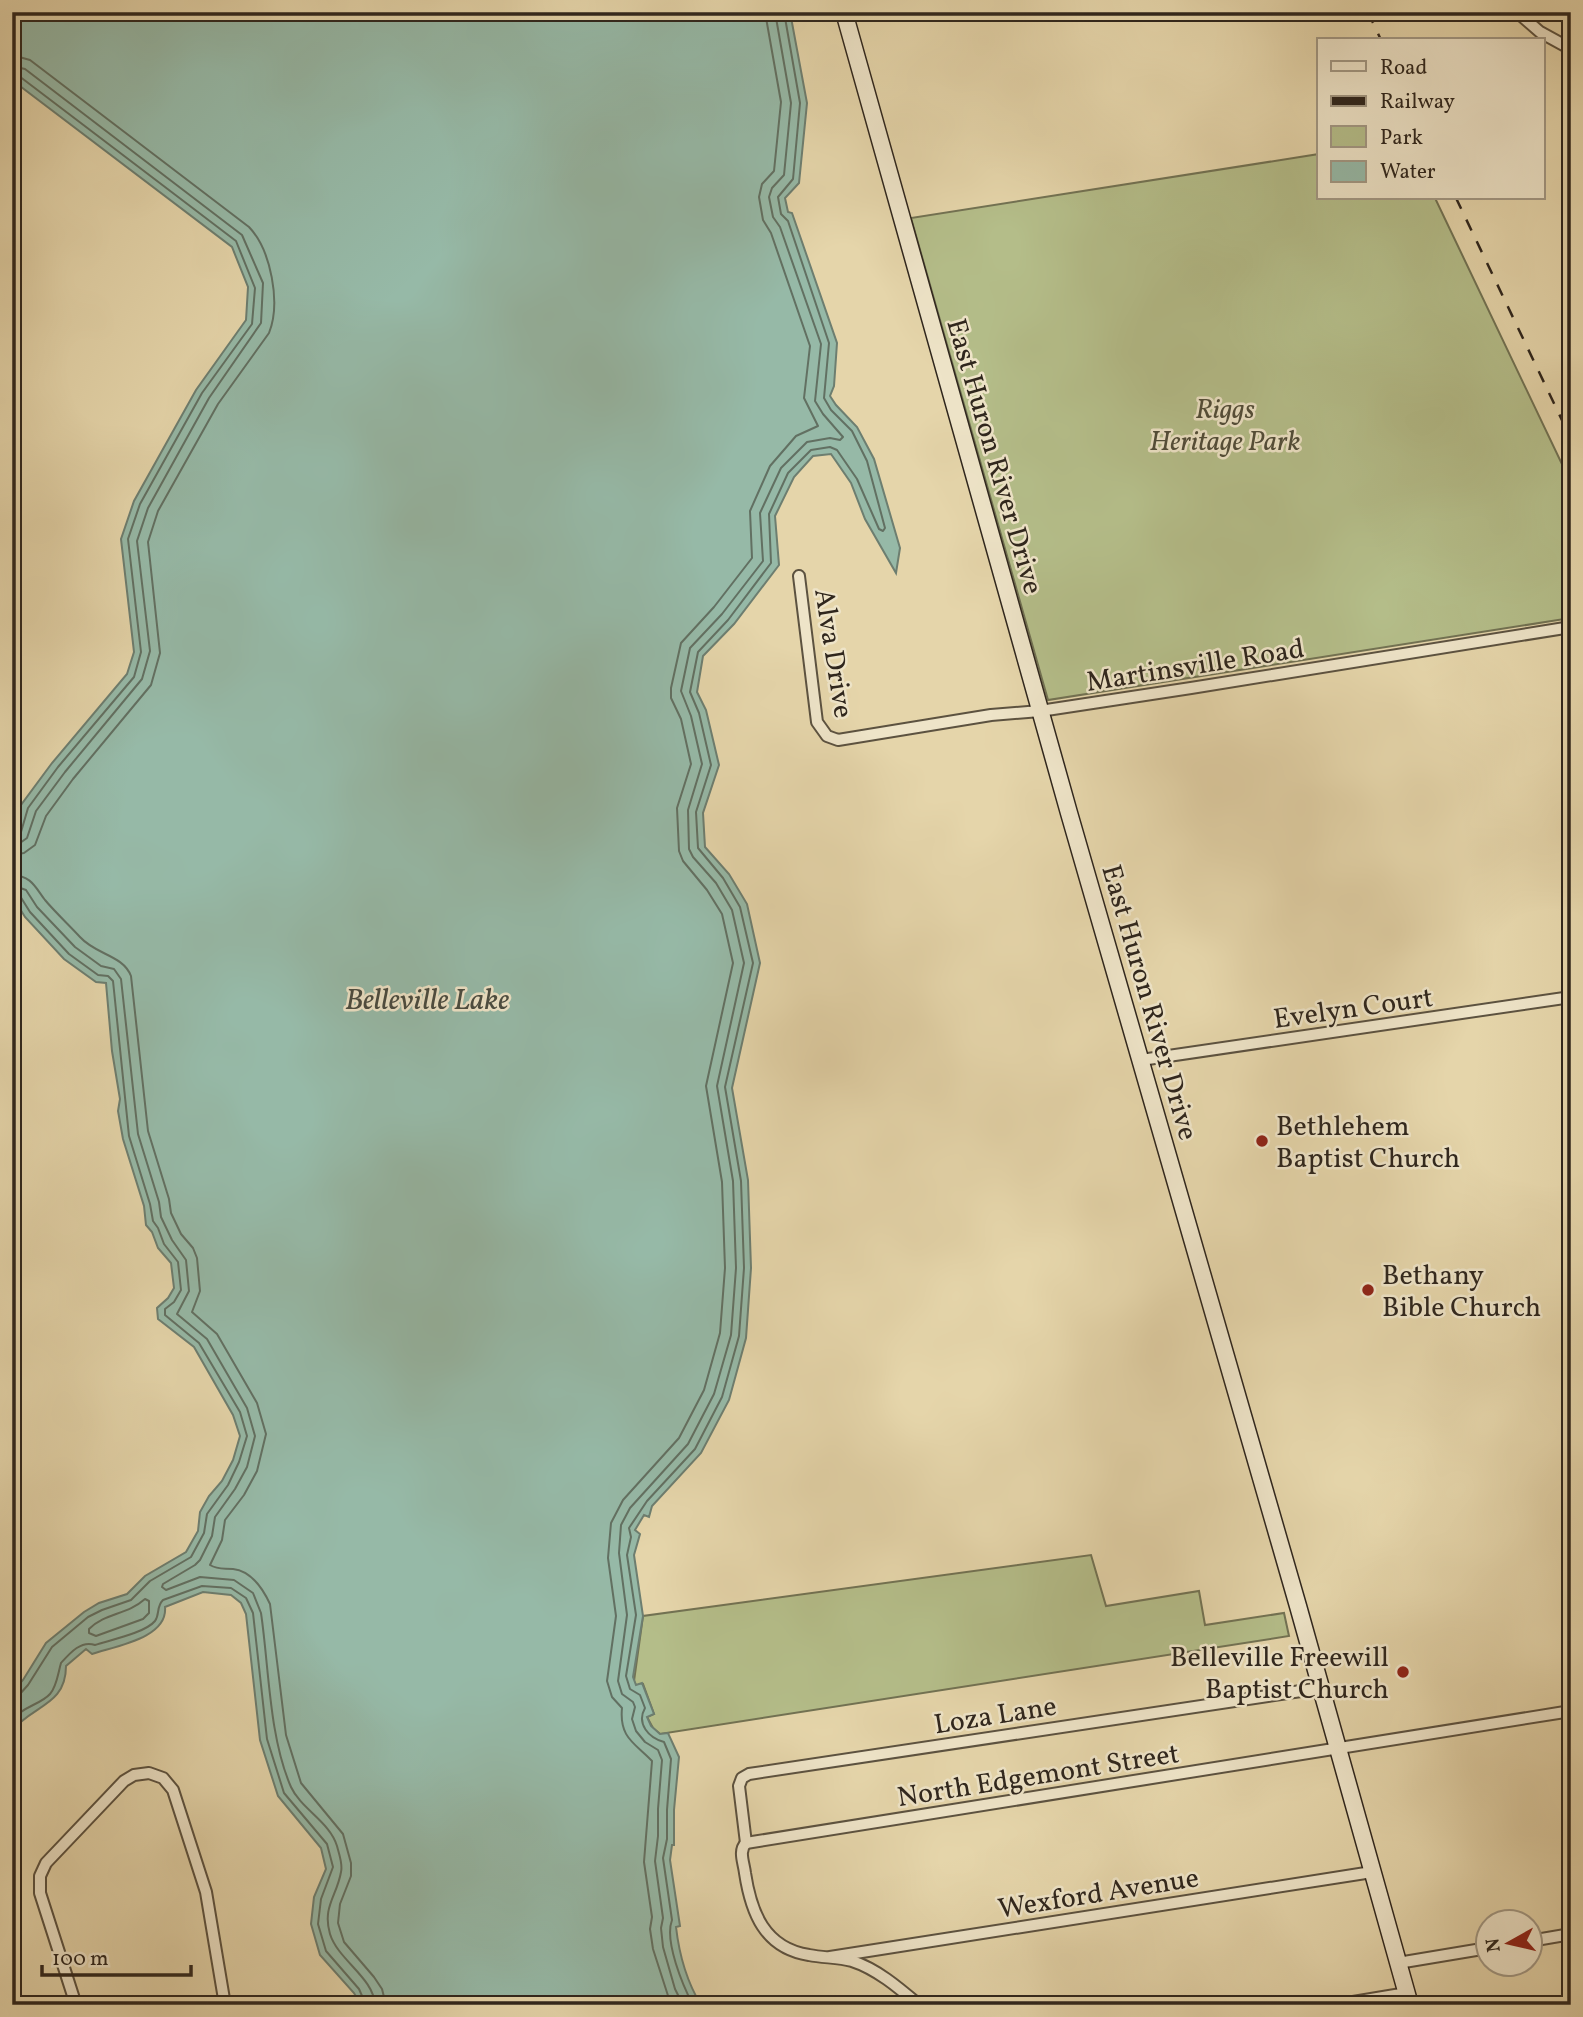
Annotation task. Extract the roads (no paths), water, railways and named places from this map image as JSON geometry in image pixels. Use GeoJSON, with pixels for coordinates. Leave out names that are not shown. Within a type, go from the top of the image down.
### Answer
{"type":"FeatureCollection","features":[{"type":"Feature","properties":{"kind":"main road","name":"East Huron River Drive"},"geometry":{"type":"LineString","coordinates":[[844,12],[1040,711],[1409,1999]]}},
{"type":"Feature","properties":{"kind":"street"},"geometry":{"type":"LineString","coordinates":[[1517,12],[1540,32],[1571,49]]}},
{"type":"Feature","properties":{"kind":"street","name":"Alva Drive"},"geometry":{"type":"LineString","coordinates":[[799,576],[817,722],[827,736]]}},
{"type":"Feature","properties":{"kind":"street","name":"Martinsville Road"},"geometry":{"type":"LineString","coordinates":[[827,736],[845,741],[991,715],[1040,711],[1571,627]]}},
{"type":"Feature","properties":{"kind":"street","name":"Evelyn Court"},"geometry":{"type":"LineString","coordinates":[[1141,1060],[1571,997]]}},
{"type":"Feature","properties":{"kind":"street","name":"Loza Lane"},"geometry":{"type":"LineString","coordinates":[[830,1957],[810,1956],[793,1951],[763,1928],[754,1912],[742,1851],[746,1843],[739,1786],[742,1778],[748,1774],[1321,1688]]}},
{"type":"Feature","properties":{"kind":"street","name":"North Edgemont Street"},"geometry":{"type":"LineString","coordinates":[[746,1843],[1571,1711]]}},
{"type":"Feature","properties":{"kind":"street"},"geometry":{"type":"LineString","coordinates":[[76,2005],[40,1893],[42,1870],[124,1781],[134,1774],[149,1773],[163,1778],[173,1790],[193,1851],[206,1892],[225,2005]]}},
{"type":"Feature","properties":{"kind":"street","name":"Wexford Avenue"},"geometry":{"type":"LineString","coordinates":[[830,1957],[1372,1872]]}},
{"type":"Feature","properties":{"kind":"street"},"geometry":{"type":"LineString","coordinates":[[1544,1939],[1571,1934]]}},
{"type":"Feature","properties":{"kind":"street"},"geometry":{"type":"LineString","coordinates":[[1398,1963],[1474,1950]]}},
{"type":"Feature","properties":{"kind":"street"},"geometry":{"type":"LineString","coordinates":[[830,1957],[865,1966],[919,2005]]}},
{"type":"Feature","properties":{"kind":"street"},"geometry":{"type":"LineString","coordinates":[[1335,2005],[1409,1999]]}},
{"type":"Feature","properties":{"kind":"water","name":"Belleville Lake"},"geometry":{"type":"Polygon","coordinates":[[[12,12],[790,12],[807,103],[799,183],[785,198],[837,343],[834,386],[830,396],[857,427],[874,459],[900,548],[896,573],[865,519],[851,483],[831,454],[813,456],[794,477],[775,516],[779,565],[734,624],[703,656],[697,692],[706,710],[719,765],[703,813],[705,847],[729,874],[747,904],[760,963],[732,1088],[748,1180],[751,1268],[746,1338],[729,1400],[701,1453],[652,1506],[649,1517],[644,1515],[635,1530],[640,1534],[634,1555],[643,1616],[633,1677],[636,1685],[642,1683],[654,1714],[647,1717],[651,1726],[660,1734],[668,1733],[679,1757],[674,1845],[670,1860],[680,1926],[676,1927],[679,1947],[688,1977],[701,2005],[361,2005],[354,1993],[320,1955],[311,1924],[314,1897],[326,1869],[321,1848],[278,1796],[260,1740],[246,1614],[241,1603],[231,1595],[203,1592],[165,1607],[164,1618],[158,1626],[139,1639],[92,1654],[86,1649],[66,1666],[64,1679],[54,1697],[12,1731],[12,1692],[23,1680],[46,1643],[84,1612],[99,1603],[127,1594],[145,1576],[186,1552],[198,1531],[200,1512],[222,1481],[233,1460],[240,1436],[233,1415],[194,1347],[158,1319],[157,1308],[174,1288],[171,1263],[158,1248],[146,1225],[144,1206],[123,1139],[106,983],[96,982],[64,959],[25,917],[12,896],[12,841],[21,805],[52,763],[127,674],[134,652],[121,539],[134,501],[196,390],[246,320],[248,287],[232,247],[12,80],[12,12]]]}},
{"type":"Feature","properties":{"kind":"railway"},"geometry":{"type":"LineString","coordinates":[[1368,12],[1380,38]]}},
{"type":"Feature","properties":{"kind":"railway"},"geometry":{"type":"LineString","coordinates":[[1457,200],[1571,439]]}},
{"type":"Feature","properties":{"kind":"place","name":"Bethlehem Baptist Church"},"geometry":{"type":"Point","coordinates":[1262,1141]}},
{"type":"Feature","properties":{"kind":"place","name":"Bethany Bible Church"},"geometry":{"type":"Point","coordinates":[1368,1290]}},
{"type":"Feature","properties":{"kind":"place","name":"Belleville Freewill Baptist Church"},"geometry":{"type":"Point","coordinates":[1403,1672]}},
{"type":"Feature","properties":{"kind":"park label","name":"Riggs Heritage Park"},"geometry":{"type":"Point","coordinates":[1225,424]}}]}
